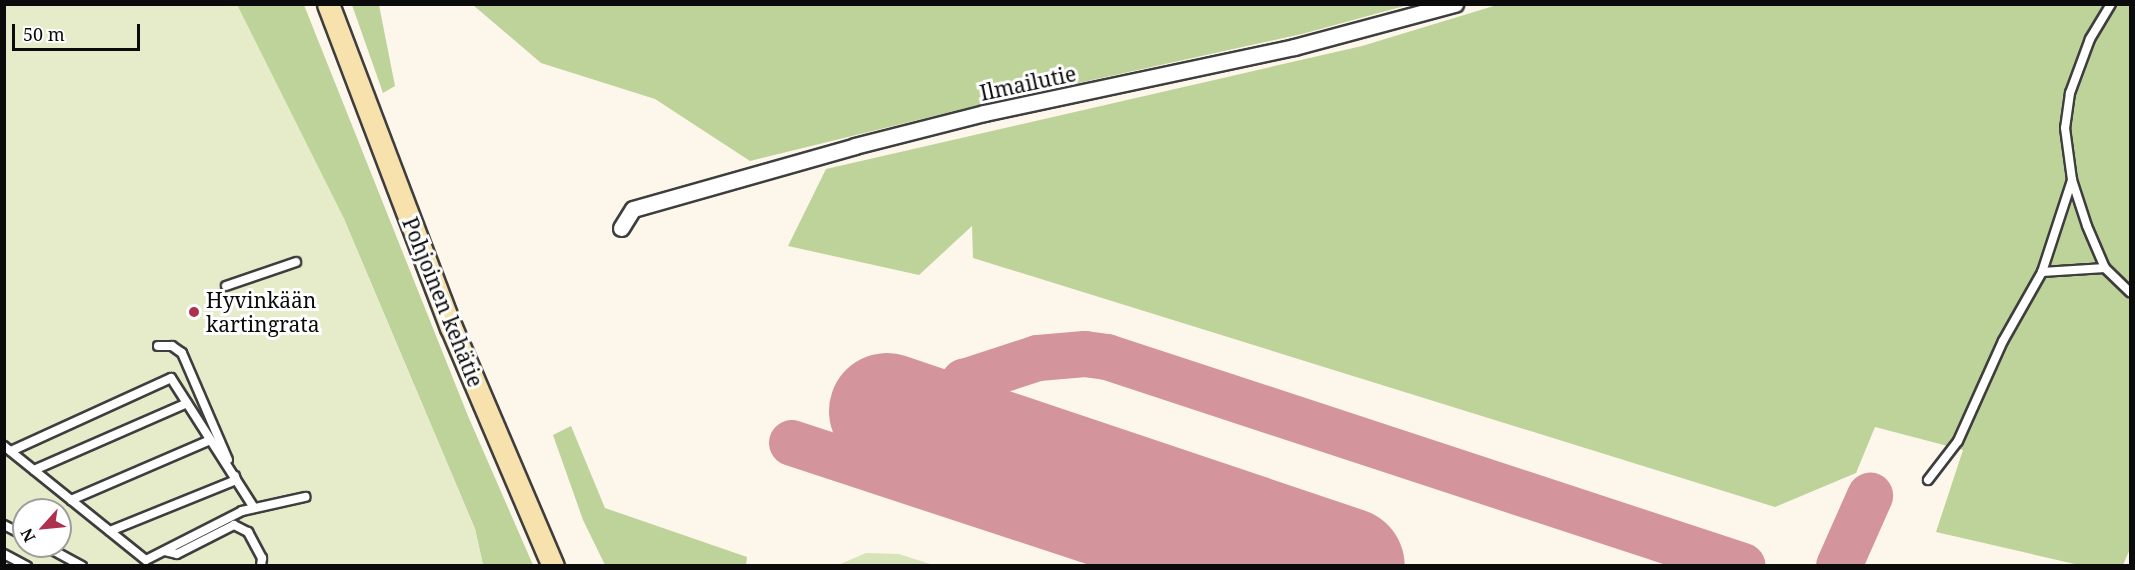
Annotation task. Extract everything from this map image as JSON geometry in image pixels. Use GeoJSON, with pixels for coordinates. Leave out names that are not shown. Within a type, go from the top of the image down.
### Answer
{"type":"FeatureCollection","features":[{"type":"Feature","properties":{"kind":"main road","name":"Pohjoinen kehätie"},"geometry":{"type":"LineString","coordinates":[[328,4],[342,35],[451,327],[553,566]]}},
{"type":"Feature","properties":{"kind":"main road","name":"Pohjoinen kehätie"},"geometry":{"type":"LineString","coordinates":[[335,4],[342,35]]}},
{"type":"Feature","properties":{"kind":"street","name":"Ilmailutie"},"geometry":{"type":"LineString","coordinates":[[621,228],[633,209],[855,146],[984,113],[1294,47],[1455,4]]}},
{"type":"Feature","properties":{"kind":"lane"},"geometry":{"type":"LineString","coordinates":[[2111,4],[2090,39],[2070,93],[2065,128],[2072,180],[2105,268],[2130,292]]}},
{"type":"Feature","properties":{"kind":"lane"},"geometry":{"type":"LineString","coordinates":[[1928,480],[1958,441],[2003,341],[2042,272],[2072,180]]}},
{"type":"Feature","properties":{"kind":"lane"},"geometry":{"type":"LineString","coordinates":[[226,286],[296,262]]}},
{"type":"Feature","properties":{"kind":"lane"},"geometry":{"type":"LineString","coordinates":[[2042,272],[2105,268]]}},
{"type":"Feature","properties":{"kind":"lane"},"geometry":{"type":"LineString","coordinates":[[158,346],[172,346],[182,353],[236,480]]}},
{"type":"Feature","properties":{"kind":"lane"},"geometry":{"type":"LineString","coordinates":[[69,498],[8,449],[171,378],[254,508]]}},
{"type":"Feature","properties":{"kind":"lane"},"geometry":{"type":"LineString","coordinates":[[34,470],[187,404]]}},
{"type":"Feature","properties":{"kind":"lane"},"geometry":{"type":"LineString","coordinates":[[72,500],[210,440]]}},
{"type":"Feature","properties":{"kind":"lane"},"geometry":{"type":"LineString","coordinates":[[110,531],[236,480]]}},
{"type":"Feature","properties":{"kind":"lane"},"geometry":{"type":"LineString","coordinates":[[72,501],[110,531],[143,563],[254,508],[305,497]]}},
{"type":"Feature","properties":{"kind":"lane"},"geometry":{"type":"LineString","coordinates":[[165,551],[177,554],[234,525],[248,532],[262,558],[261,566]]}},
{"type":"Feature","properties":{"kind":"lane"},"geometry":{"type":"LineString","coordinates":[[4,554],[27,566]]}},
{"type":"Feature","properties":{"kind":"lane"},"geometry":{"type":"LineString","coordinates":[[67,558],[82,566]]}},
{"type":"Feature","properties":{"kind":"green space","name":"Hyvinkään kartingrata"},"geometry":{"type":"Polygon","coordinates":[[[4,5],[237,5],[344,219],[475,529],[483,565],[5,565],[4,5]]]}},
{"type":"Feature","properties":{"kind":"green space"},"geometry":{"type":"Polygon","coordinates":[[[237,5],[304,5],[468,416],[533,565],[483,565],[475,529],[344,219],[237,5]]]}},
{"type":"Feature","properties":{"kind":"green space"},"geometry":{"type":"Polygon","coordinates":[[[352,5],[379,5],[395,86],[383,93],[352,5]]]}},
{"type":"Feature","properties":{"kind":"green space"},"geometry":{"type":"Polygon","coordinates":[[[473,5],[1408,5],[1302,34],[983,104],[750,161],[655,99],[541,63],[473,5]]]}},
{"type":"Feature","properties":{"kind":"green space"},"geometry":{"type":"Polygon","coordinates":[[[1497,5],[2130,5],[2130,549],[2123,565],[2079,565],[1936,532],[1963,450],[1875,427],[1856,473],[1775,507],[973,258],[972,226],[919,275],[788,246],[826,169],[1362,46],[1497,5]]]}},
{"type":"Feature","properties":{"kind":"green space"},"geometry":{"type":"Polygon","coordinates":[[[571,426],[605,508],[747,557],[746,565],[605,565],[583,520],[553,435],[571,426]]]}},
{"type":"Feature","properties":{"kind":"green space"},"geometry":{"type":"Polygon","coordinates":[[[866,553],[899,554],[933,565],[838,565],[866,553]]]}},
{"type":"Feature","properties":{"kind":"taxiway"},"geometry":{"type":"LineString","coordinates":[[945,431],[964,382],[1038,358],[1085,354],[1107,357],[1743,566]]}},
{"type":"Feature","properties":{"kind":"taxiway"},"geometry":{"type":"LineString","coordinates":[[792,443],[1167,566]]}},
{"type":"Feature","properties":{"kind":"taxiway"},"geometry":{"type":"LineString","coordinates":[[1839,566],[1870,496]]}},
{"type":"Feature","properties":{"kind":"runway"},"geometry":{"type":"LineString","coordinates":[[887,411],[1347,566]]}},
{"type":"Feature","properties":{"kind":"place","name":"Hyvinkään kartingrata"},"geometry":{"type":"Point","coordinates":[194,312]}}]}
